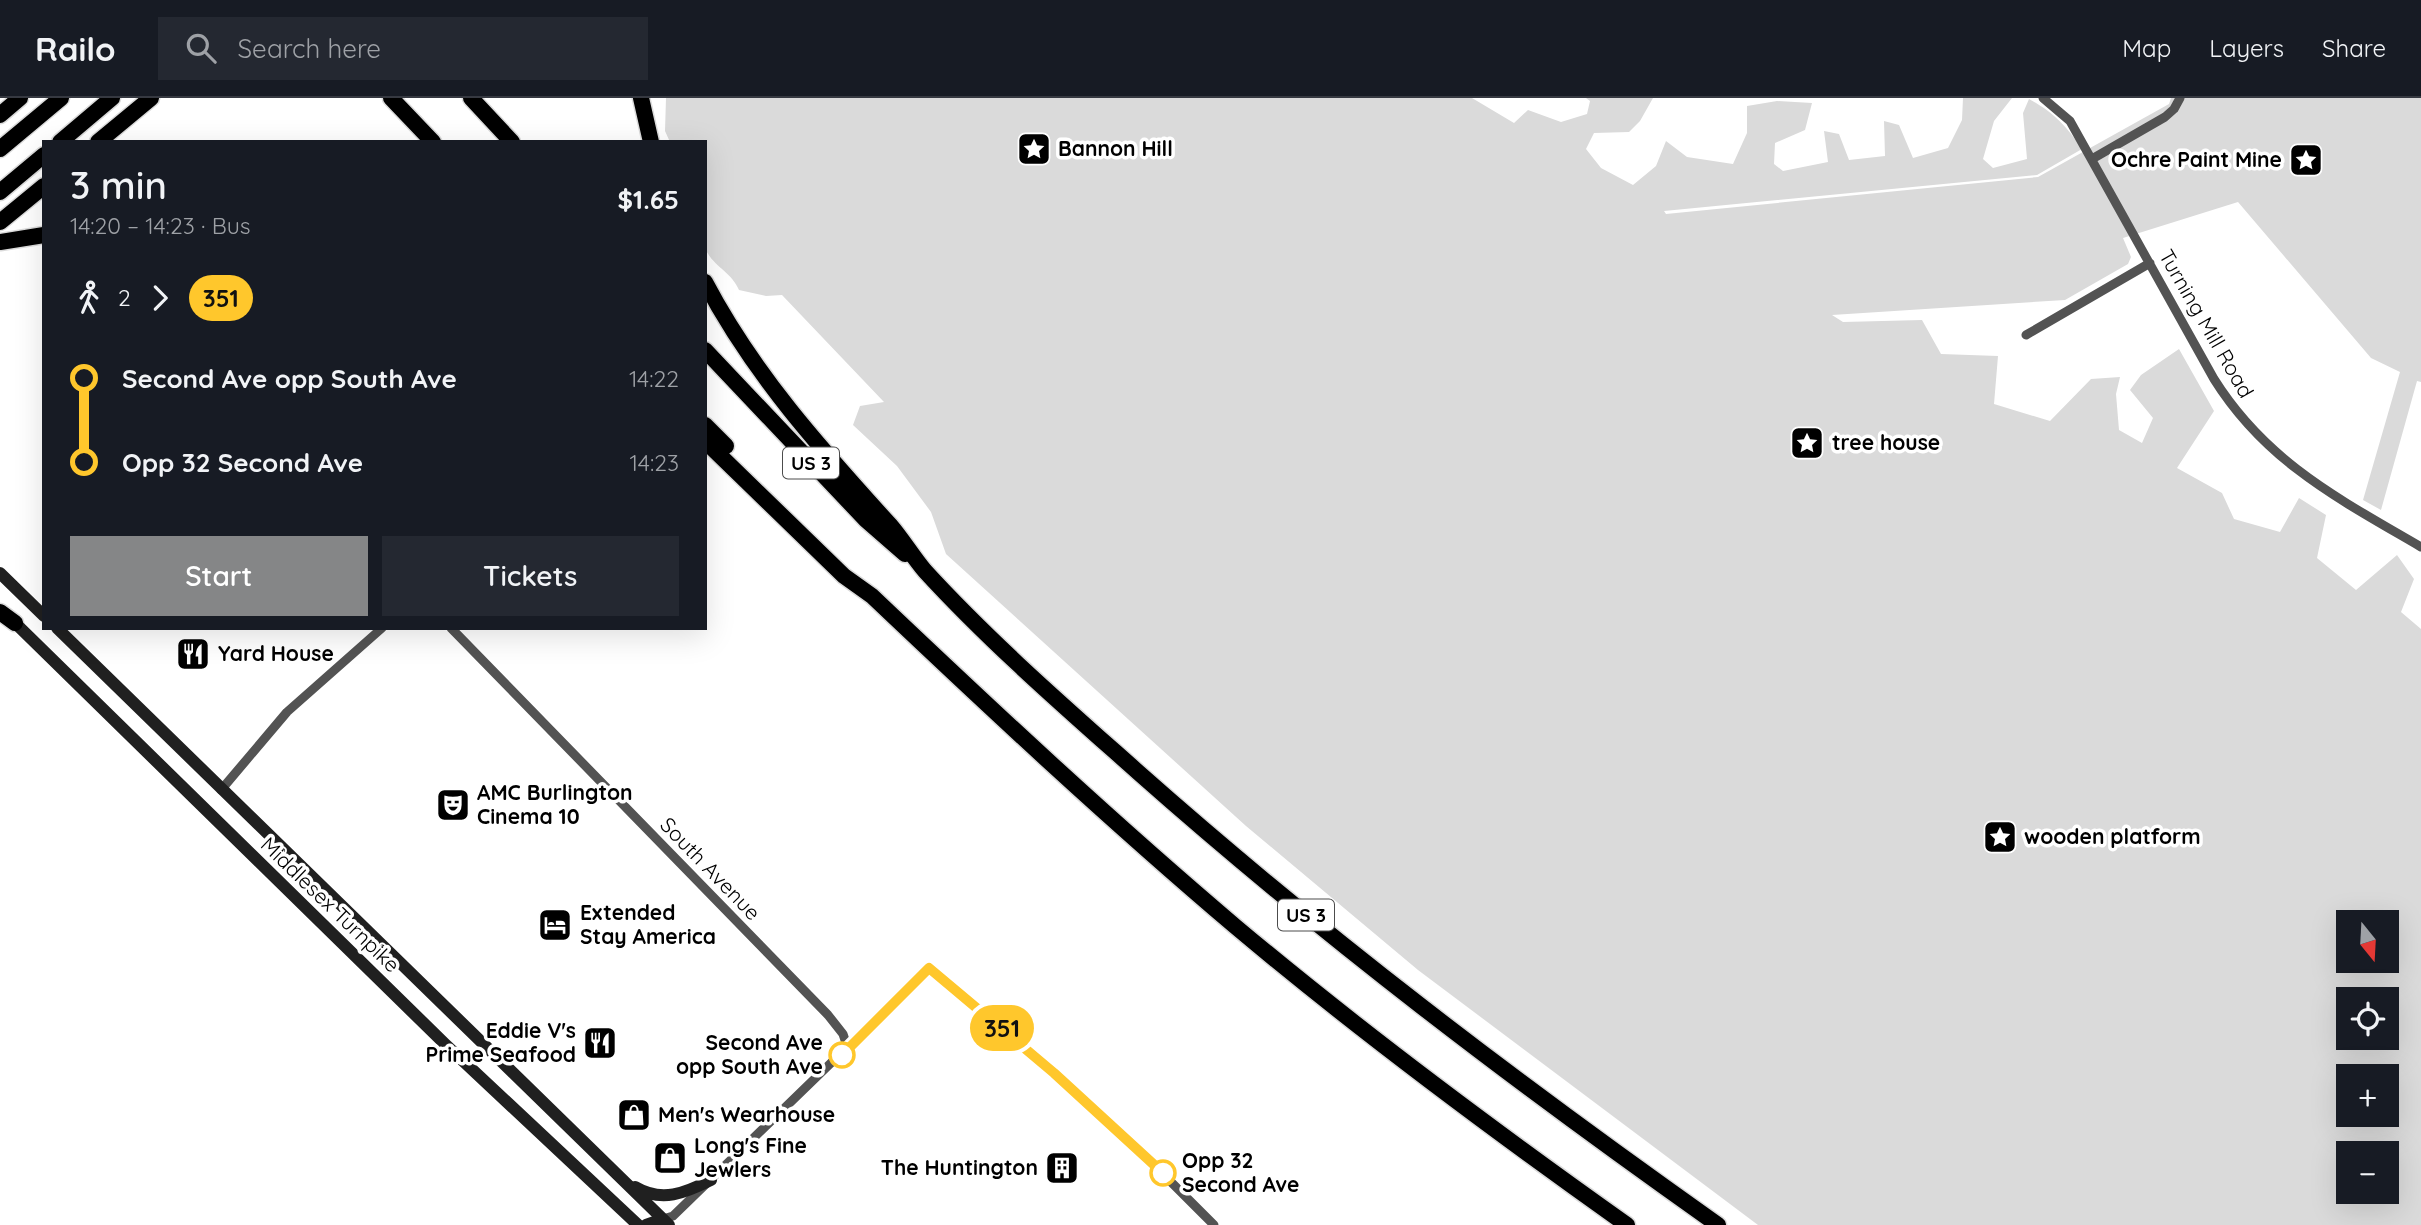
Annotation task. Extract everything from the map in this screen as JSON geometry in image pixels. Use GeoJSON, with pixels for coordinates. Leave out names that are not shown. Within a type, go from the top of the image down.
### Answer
{"type":"FeatureCollection","features":[{"type":"Feature","properties":{"kind":"highway"},"geometry":{"type":"LineString","coordinates":[[0,115],[20,98]]}},
{"type":"Feature","properties":{"kind":"highway"},"geometry":{"type":"LineString","coordinates":[[0,149],[61,98]]}},
{"type":"Feature","properties":{"kind":"highway"},"geometry":{"type":"LineString","coordinates":[[62,140],[112,98]]}},
{"type":"Feature","properties":{"kind":"highway"},"geometry":{"type":"LineString","coordinates":[[100,140],[151,98]]}},
{"type":"Feature","properties":{"kind":"highway"},"geometry":{"type":"LineString","coordinates":[[391,98],[431,140]]}},
{"type":"Feature","properties":{"kind":"highway"},"geometry":{"type":"LineString","coordinates":[[471,98],[510,140]]}},
{"type":"Feature","properties":{"kind":"highway"},"geometry":{"type":"LineString","coordinates":[[641,98],[651,140]]}},
{"type":"Feature","properties":{"kind":"highway"},"geometry":{"type":"LineString","coordinates":[[0,192],[42,157]]}},
{"type":"Feature","properties":{"kind":"highway"},"geometry":{"type":"LineString","coordinates":[[0,222],[42,188]]}},
{"type":"Feature","properties":{"kind":"highway"},"geometry":{"type":"LineString","coordinates":[[0,242],[42,235]]}},
{"type":"Feature","properties":{"kind":"highway"},"geometry":{"type":"LineString","coordinates":[[707,286],[735,336],[774,392],[895,531],[924,569]]}},
{"type":"Feature","properties":{"kind":"highway","name":"US 3"},"geometry":{"type":"LineString","coordinates":[[707,352],[866,520],[924,569],[1116,752],[1317,925],[1526,1088],[1718,1225]]}},
{"type":"Feature","properties":{"kind":"highway"},"geometry":{"type":"LineString","coordinates":[[707,427],[849,569],[872,596]]}},
{"type":"Feature","properties":{"kind":"highway","name":"US 3"},"geometry":{"type":"LineString","coordinates":[[707,443],[844,576],[872,596],[1065,777],[1237,928],[1416,1070],[1627,1225]]}},
{"type":"Feature","properties":{"kind":"highway"},"geometry":{"type":"LineString","coordinates":[[0,610],[15,623]]}},
{"type":"Feature","properties":{"kind":"main road"},"geometry":{"type":"LineString","coordinates":[[0,573],[42,614]]}},
{"type":"Feature","properties":{"kind":"main road","name":"Middlesex Turnpike"},"geometry":{"type":"LineString","coordinates":[[15,623],[444,1044],[638,1225]]}},
{"type":"Feature","properties":{"kind":"main road","name":"Middlesex Turnpike"},"geometry":{"type":"LineString","coordinates":[[59,630],[626,1181],[664,1223]]}},
{"type":"Feature","properties":{"kind":"main road"},"geometry":{"type":"LineString","coordinates":[[190,794],[221,790]]}},
{"type":"Feature","properties":{"kind":"main road"},"geometry":{"type":"LineString","coordinates":[[626,1181],[639,1189],[664,1196],[676,1195],[711,1180]]}},
{"type":"Feature","properties":{"kind":"main road"},"geometry":{"type":"LineString","coordinates":[[646,1225],[664,1223]]}},
{"type":"Feature","properties":{"kind":"street","name":"Turning Mill Road"},"geometry":{"type":"LineString","coordinates":[[2043,98],[2070,121],[2220,388],[2256,435],[2311,481],[2421,547]]}},
{"type":"Feature","properties":{"kind":"street"},"geometry":{"type":"LineString","coordinates":[[2092,159],[2165,117],[2174,109],[2180,98]]}},
{"type":"Feature","properties":{"kind":"street"},"geometry":{"type":"LineString","coordinates":[[2026,335],[2150,263]]}},
{"type":"Feature","properties":{"kind":"street"},"geometry":{"type":"LineString","coordinates":[[221,790],[287,712],[380,630]]}},
{"type":"Feature","properties":{"kind":"street","name":"South Avenue"},"geometry":{"type":"LineString","coordinates":[[453,630],[828,1015],[843,1034],[848,1049]]}},
{"type":"Feature","properties":{"kind":"street"},"geometry":{"type":"LineString","coordinates":[[664,1223],[848,1049],[929,968],[1122,1133],[1214,1225]]}},
{"type":"Feature","properties":{"kind":"shaded area"},"geometry":{"type":"Polygon","coordinates":[[[666,98],[1472,98],[1514,123],[1528,110],[1561,122],[1587,114],[1590,101],[1586,98],[1653,98],[1640,121],[1629,132],[1594,133],[1586,149],[1601,168],[1633,185],[1656,166],[1666,141],[1687,157],[1733,164],[1747,133],[1747,106],[1777,101],[1812,103],[1805,130],[1775,143],[1774,164],[1783,171],[1828,162],[1824,131],[1839,134],[1849,160],[1885,156],[1884,121],[1899,125],[1913,158],[1948,148],[1962,120],[1963,98],[2012,98],[1994,121],[1983,159],[1993,168],[2027,159],[2023,113],[2029,99],[2059,120],[2082,149],[2037,175],[1664,211],[1666,214],[2038,177],[2169,104],[2171,98],[2421,98],[2421,382],[2417,381],[2381,510],[2363,500],[2400,372],[2371,358],[2238,202],[2123,238],[2131,257],[2128,264],[2065,300],[1832,315],[1843,322],[1922,320],[1941,354],[1998,356],[1994,404],[2050,421],[2091,379],[2120,377],[2116,394],[2119,430],[2142,443],[2153,418],[2130,390],[2141,375],[2179,349],[2214,411],[2177,468],[2222,493],[2234,519],[2280,532],[2299,498],[2326,515],[2317,558],[2356,590],[2397,555],[2414,579],[2401,612],[2421,629],[2421,1225],[1758,1225],[1418,970],[1246,826],[946,554],[931,512],[897,466],[853,425],[860,406],[884,402],[782,295],[766,296],[739,290],[708,254],[707,140],[669,140],[665,131],[666,98]]]}},
{"type":"Feature","properties":{"kind":"bus line","name":"351"},"geometry":{"type":"LineString","coordinates":[[842,1055],[929,968],[1054,1073],[1163,1173]]}},
{"type":"Feature","properties":{"kind":"place","name":"Bannon Hill"},"geometry":{"type":"Point","coordinates":[1034,149]}},
{"type":"Feature","properties":{"kind":"place","name":"Ochre Paint Mine"},"geometry":{"type":"Point","coordinates":[2306,160]}},
{"type":"Feature","properties":{"kind":"place","name":"tree house"},"geometry":{"type":"Point","coordinates":[1807,443]}},
{"type":"Feature","properties":{"kind":"place","name":"Yard House"},"geometry":{"type":"Point","coordinates":[193,654]}},
{"type":"Feature","properties":{"kind":"place","name":"AMC Burlington Cinema 10"},"geometry":{"type":"Point","coordinates":[453,805]}},
{"type":"Feature","properties":{"kind":"place","name":"wooden platform"},"geometry":{"type":"Point","coordinates":[2000,837]}},
{"type":"Feature","properties":{"kind":"place","name":"Extended Stay America"},"geometry":{"type":"Point","coordinates":[555,925]}},
{"type":"Feature","properties":{"kind":"place","name":"Eddie V's Prime Seafood"},"geometry":{"type":"Point","coordinates":[600,1043]}},
{"type":"Feature","properties":{"kind":"place","name":"Second Ave opp South Ave"},"geometry":{"type":"Point","coordinates":[842,1055]}},
{"type":"Feature","properties":{"kind":"place","name":"Men's Wearhouse"},"geometry":{"type":"Point","coordinates":[634,1115]}},
{"type":"Feature","properties":{"kind":"place","name":"Long's Fine Jewlers"},"geometry":{"type":"Point","coordinates":[670,1158]}},
{"type":"Feature","properties":{"kind":"place","name":"The Huntington"},"geometry":{"type":"Point","coordinates":[1062,1168]}},
{"type":"Feature","properties":{"kind":"place","name":"Opp 32 Second Ave"},"geometry":{"type":"Point","coordinates":[1163,1173]}}]}
